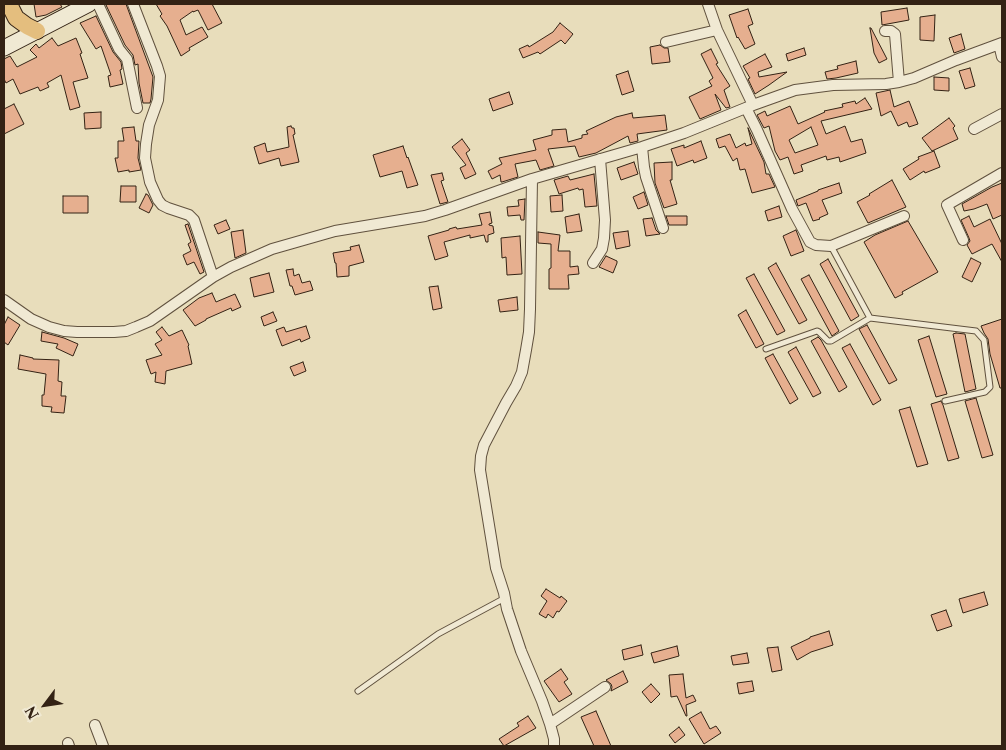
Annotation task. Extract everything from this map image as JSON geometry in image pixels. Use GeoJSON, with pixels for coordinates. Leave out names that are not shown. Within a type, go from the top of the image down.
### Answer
{"type":"FeatureCollection","features":[{"type":"Feature","properties":{"kind":"main road"},"geometry":{"type":"LineString","coordinates":[[9,4],[16,18],[26,26],[37,31]]}},
{"type":"Feature","properties":{"kind":"main road"},"geometry":{"type":"LineString","coordinates":[[4,48],[83,5]]}},
{"type":"Feature","properties":{"kind":"street"},"geometry":{"type":"LineString","coordinates":[[98,4],[118,49],[127,59],[137,108]]}},
{"type":"Feature","properties":{"kind":"street"},"geometry":{"type":"LineString","coordinates":[[132,4],[160,76],[158,100],[149,126],[146,144],[145,158],[150,182],[162,205],[189,215],[194,220],[213,277]]}},
{"type":"Feature","properties":{"kind":"street"},"geometry":{"type":"LineString","coordinates":[[708,4],[757,130],[792,209],[810,242],[816,245],[831,246],[904,216]]}},
{"type":"Feature","properties":{"kind":"street"},"geometry":{"type":"LineString","coordinates":[[666,42],[717,30]]}},
{"type":"Feature","properties":{"kind":"street"},"geometry":{"type":"LineString","coordinates":[[885,30],[895,34],[899,82]]}},
{"type":"Feature","properties":{"kind":"street"},"geometry":{"type":"LineString","coordinates":[[4,300],[31,319],[64,331],[114,332],[136,327],[150,321],[213,277],[249,259],[305,239],[353,227],[425,216],[446,210],[532,180],[684,133],[749,106],[795,90],[833,85],[899,82],[914,78],[1000,43],[1002,57]]}},
{"type":"Feature","properties":{"kind":"street"},"geometry":{"type":"LineString","coordinates":[[974,129],[1002,114]]}},
{"type":"Feature","properties":{"kind":"street"},"geometry":{"type":"LineString","coordinates":[[642,147],[646,177],[663,228]]}},
{"type":"Feature","properties":{"kind":"street"},"geometry":{"type":"LineString","coordinates":[[593,263],[602,249],[604,238],[605,220],[600,159]]}},
{"type":"Feature","properties":{"kind":"street"},"geometry":{"type":"LineString","coordinates":[[963,240],[947,205],[1002,173]]}},
{"type":"Feature","properties":{"kind":"street"},"geometry":{"type":"LineString","coordinates":[[532,180],[530,309],[526,350],[522,372],[516,386],[484,445],[480,470],[496,568],[521,651],[550,724],[554,746]]}},
{"type":"Feature","properties":{"kind":"street"},"geometry":{"type":"LineString","coordinates":[[550,724],[606,687]]}},
{"type":"Feature","properties":{"kind":"street"},"geometry":{"type":"LineString","coordinates":[[95,724],[103,746]]}},
{"type":"Feature","properties":{"kind":"lane"},"geometry":{"type":"LineString","coordinates":[[831,246],[870,318]]}},
{"type":"Feature","properties":{"kind":"lane"},"geometry":{"type":"LineString","coordinates":[[766,349],[817,331],[828,341],[831,341],[870,318],[976,331],[984,340],[990,385],[985,392],[945,401]]}},
{"type":"Feature","properties":{"kind":"lane"},"geometry":{"type":"LineString","coordinates":[[358,691],[438,634],[504,596]]}},
{"type":"Feature","properties":{"kind":"building"},"geometry":{"type":"Polygon","coordinates":[[[34,4],[60,4],[62,7],[46,15],[36,17],[34,4]]]}},
{"type":"Feature","properties":{"kind":"building"},"geometry":{"type":"Polygon","coordinates":[[[126,4],[153,77],[150,103],[143,103],[138,64],[135,65],[133,55],[125,45],[106,5],[126,4]]]}},
{"type":"Feature","properties":{"kind":"building"},"geometry":{"type":"Polygon","coordinates":[[[156,4],[212,4],[222,23],[208,30],[198,10],[193,11],[180,20],[186,35],[202,27],[208,37],[189,48],[190,50],[181,56],[167,26],[160,16],[162,14],[156,4]]]}},
{"type":"Feature","properties":{"kind":"building"},"geometry":{"type":"Polygon","coordinates":[[[907,8],[909,20],[882,25],[881,12],[907,8]]]}},
{"type":"Feature","properties":{"kind":"building"},"geometry":{"type":"Polygon","coordinates":[[[748,9],[753,24],[748,26],[755,44],[745,49],[737,38],[729,15],[748,9]]]}},
{"type":"Feature","properties":{"kind":"building"},"geometry":{"type":"Polygon","coordinates":[[[935,15],[934,41],[920,40],[920,17],[935,15]]]}},
{"type":"Feature","properties":{"kind":"building"},"geometry":{"type":"Polygon","coordinates":[[[96,16],[113,52],[121,62],[122,69],[120,70],[123,84],[110,87],[108,76],[111,75],[101,46],[96,49],[80,23],[96,16]]]}},
{"type":"Feature","properties":{"kind":"building"},"geometry":{"type":"Polygon","coordinates":[[[560,23],[573,34],[565,44],[561,40],[540,54],[538,52],[523,58],[519,49],[528,45],[529,47],[553,32],[560,23]]]}},
{"type":"Feature","properties":{"kind":"building"},"geometry":{"type":"Polygon","coordinates":[[[870,28],[887,59],[879,63],[874,53],[870,28]]]}},
{"type":"Feature","properties":{"kind":"building"},"geometry":{"type":"Polygon","coordinates":[[[961,34],[965,49],[954,53],[949,38],[961,34]]]}},
{"type":"Feature","properties":{"kind":"building"},"geometry":{"type":"Polygon","coordinates":[[[52,38],[58,46],[76,38],[88,78],[73,82],[80,107],[70,110],[61,75],[47,83],[49,87],[40,91],[38,87],[20,94],[13,79],[6,83],[4,79],[4,59],[10,56],[17,67],[37,57],[30,50],[36,44],[39,48],[52,38]]]}},
{"type":"Feature","properties":{"kind":"building"},"geometry":{"type":"Polygon","coordinates":[[[660,45],[668,48],[670,62],[652,64],[650,47],[660,45]]]}},
{"type":"Feature","properties":{"kind":"building"},"geometry":{"type":"Polygon","coordinates":[[[804,48],[806,55],[788,61],[786,54],[804,48]]]}},
{"type":"Feature","properties":{"kind":"building"},"geometry":{"type":"Polygon","coordinates":[[[711,49],[718,63],[716,64],[730,86],[724,90],[730,107],[726,108],[715,94],[721,110],[700,119],[689,97],[712,86],[709,81],[713,78],[701,54],[711,49]]]}},
{"type":"Feature","properties":{"kind":"building"},"geometry":{"type":"Polygon","coordinates":[[[765,54],[772,67],[758,72],[759,77],[787,72],[755,94],[748,79],[750,78],[743,66],[765,54]]]}},
{"type":"Feature","properties":{"kind":"building"},"geometry":{"type":"Polygon","coordinates":[[[856,61],[858,73],[827,79],[825,72],[838,69],[837,66],[856,61]]]}},
{"type":"Feature","properties":{"kind":"building"},"geometry":{"type":"Polygon","coordinates":[[[970,68],[975,86],[965,89],[959,71],[970,68]]]}},
{"type":"Feature","properties":{"kind":"building"},"geometry":{"type":"Polygon","coordinates":[[[628,71],[634,91],[622,95],[616,75],[628,71]]]}},
{"type":"Feature","properties":{"kind":"building"},"geometry":{"type":"Polygon","coordinates":[[[934,77],[949,78],[949,91],[934,90],[934,77]]]}},
{"type":"Feature","properties":{"kind":"building"},"geometry":{"type":"Polygon","coordinates":[[[890,90],[894,107],[909,101],[918,124],[909,127],[907,122],[898,126],[891,111],[881,116],[876,93],[890,90]]]}},
{"type":"Feature","properties":{"kind":"building"},"geometry":{"type":"Polygon","coordinates":[[[509,92],[513,104],[493,111],[489,99],[509,92]]]}},
{"type":"Feature","properties":{"kind":"building"},"geometry":{"type":"Polygon","coordinates":[[[865,98],[872,109],[821,121],[826,134],[845,126],[851,142],[862,139],[866,153],[840,162],[839,157],[827,160],[826,156],[801,165],[803,171],[794,174],[788,157],[780,160],[775,151],[769,126],[764,128],[757,115],[765,111],[767,116],[790,106],[798,124],[824,111],[843,107],[842,104],[855,101],[856,104],[865,98]],[[811,127],[789,140],[795,153],[818,145],[811,127]]]}},
{"type":"Feature","properties":{"kind":"building"},"geometry":{"type":"Polygon","coordinates":[[[14,104],[24,124],[4,134],[4,109],[14,104]]]}},
{"type":"Feature","properties":{"kind":"building"},"geometry":{"type":"Polygon","coordinates":[[[101,112],[101,128],[85,129],[84,113],[101,112]]]}},
{"type":"Feature","properties":{"kind":"building"},"geometry":{"type":"Polygon","coordinates":[[[632,113],[633,118],[665,115],[667,130],[637,134],[638,141],[630,143],[628,136],[596,153],[579,157],[575,146],[548,149],[554,166],[540,170],[536,160],[515,164],[518,177],[502,182],[500,175],[492,179],[488,171],[502,164],[499,158],[536,150],[533,140],[552,135],[552,130],[566,129],[568,142],[582,138],[582,135],[588,134],[586,131],[616,117],[632,113]]]}},
{"type":"Feature","properties":{"kind":"building"},"geometry":{"type":"Polygon","coordinates":[[[949,118],[955,126],[953,128],[958,139],[932,151],[922,138],[949,118]]]}},
{"type":"Feature","properties":{"kind":"building"},"geometry":{"type":"Polygon","coordinates":[[[291,126],[294,128],[295,134],[293,135],[299,162],[281,166],[279,158],[259,164],[254,147],[265,143],[267,152],[289,147],[287,127],[291,126]]]}},
{"type":"Feature","properties":{"kind":"building"},"geometry":{"type":"Polygon","coordinates":[[[134,127],[136,141],[139,141],[138,158],[141,170],[118,172],[115,158],[118,158],[118,141],[124,141],[122,128],[134,127]]]}},
{"type":"Feature","properties":{"kind":"building"},"geometry":{"type":"Polygon","coordinates":[[[748,128],[764,162],[766,174],[769,174],[775,187],[752,193],[745,169],[740,170],[737,158],[733,161],[725,146],[719,148],[716,139],[730,134],[736,148],[745,143],[746,146],[752,144],[748,128]]]}},
{"type":"Feature","properties":{"kind":"building"},"geometry":{"type":"Polygon","coordinates":[[[462,139],[470,150],[466,153],[476,174],[465,179],[460,168],[466,165],[452,147],[462,139]]]}},
{"type":"Feature","properties":{"kind":"building"},"geometry":{"type":"Polygon","coordinates":[[[701,141],[707,158],[694,163],[693,160],[677,166],[671,149],[684,145],[684,148],[701,141]]]}},
{"type":"Feature","properties":{"kind":"building"},"geometry":{"type":"Polygon","coordinates":[[[403,146],[418,185],[407,188],[402,171],[380,177],[373,155],[403,146]]]}},
{"type":"Feature","properties":{"kind":"building"},"geometry":{"type":"Polygon","coordinates":[[[934,151],[940,167],[925,173],[924,171],[910,180],[903,169],[919,159],[918,157],[934,151]]]}},
{"type":"Feature","properties":{"kind":"building"},"geometry":{"type":"Polygon","coordinates":[[[634,162],[638,174],[621,180],[617,168],[634,162]]]}},
{"type":"Feature","properties":{"kind":"building"},"geometry":{"type":"Polygon","coordinates":[[[672,162],[672,180],[670,180],[677,204],[664,208],[655,183],[654,163],[672,162]]]}},
{"type":"Feature","properties":{"kind":"building"},"geometry":{"type":"Polygon","coordinates":[[[442,173],[444,180],[441,181],[448,202],[440,204],[431,175],[442,173]]]}},
{"type":"Feature","properties":{"kind":"building"},"geometry":{"type":"Polygon","coordinates":[[[594,174],[597,206],[585,207],[583,189],[579,190],[578,188],[559,194],[554,180],[568,176],[570,180],[594,174]]]}},
{"type":"Feature","properties":{"kind":"building"},"geometry":{"type":"Polygon","coordinates":[[[892,180],[906,207],[868,223],[857,202],[892,180]]]}},
{"type":"Feature","properties":{"kind":"building"},"geometry":{"type":"Polygon","coordinates":[[[839,183],[842,193],[822,200],[828,214],[820,219],[813,221],[806,203],[798,206],[796,200],[839,183]]]}},
{"type":"Feature","properties":{"kind":"building"},"geometry":{"type":"Polygon","coordinates":[[[1002,183],[1002,215],[993,219],[987,204],[964,211],[962,204],[1002,183]]]}},
{"type":"Feature","properties":{"kind":"building"},"geometry":{"type":"Polygon","coordinates":[[[121,186],[136,186],[136,202],[120,202],[121,186]]]}},
{"type":"Feature","properties":{"kind":"building"},"geometry":{"type":"Polygon","coordinates":[[[644,192],[648,205],[638,209],[633,197],[644,192]]]}},
{"type":"Feature","properties":{"kind":"building"},"geometry":{"type":"Polygon","coordinates":[[[146,194],[153,205],[149,213],[139,208],[146,194]]]}},
{"type":"Feature","properties":{"kind":"building"},"geometry":{"type":"Polygon","coordinates":[[[562,195],[563,211],[551,212],[550,196],[562,195]]]}},
{"type":"Feature","properties":{"kind":"building"},"geometry":{"type":"Polygon","coordinates":[[[63,196],[88,196],[88,213],[63,213],[63,196]]]}},
{"type":"Feature","properties":{"kind":"building"},"geometry":{"type":"Polygon","coordinates":[[[525,199],[524,220],[521,220],[520,215],[508,216],[507,207],[519,206],[518,200],[525,199]]]}},
{"type":"Feature","properties":{"kind":"building"},"geometry":{"type":"Polygon","coordinates":[[[779,206],[782,217],[768,221],[765,211],[779,206]]]}},
{"type":"Feature","properties":{"kind":"building"},"geometry":{"type":"Polygon","coordinates":[[[490,212],[492,223],[489,225],[493,226],[494,233],[488,235],[488,242],[486,242],[484,235],[470,238],[470,235],[444,242],[448,256],[435,260],[428,236],[456,227],[457,229],[482,225],[479,214],[490,212]]]}},
{"type":"Feature","properties":{"kind":"building"},"geometry":{"type":"Polygon","coordinates":[[[579,214],[582,231],[567,233],[565,217],[579,214]]]}},
{"type":"Feature","properties":{"kind":"building"},"geometry":{"type":"Polygon","coordinates":[[[666,216],[687,216],[687,225],[669,225],[666,216]]]}},
{"type":"Feature","properties":{"kind":"building"},"geometry":{"type":"Polygon","coordinates":[[[969,216],[974,227],[990,219],[1002,244],[1002,262],[992,244],[972,254],[967,245],[970,241],[961,220],[969,216]]]}},
{"type":"Feature","properties":{"kind":"building"},"geometry":{"type":"Polygon","coordinates":[[[652,218],[656,230],[660,234],[646,236],[643,219],[652,218]]]}},
{"type":"Feature","properties":{"kind":"building"},"geometry":{"type":"Polygon","coordinates":[[[226,220],[230,229],[218,234],[214,225],[226,220]]]}},
{"type":"Feature","properties":{"kind":"building"},"geometry":{"type":"Polygon","coordinates":[[[908,221],[938,272],[902,292],[903,294],[895,298],[864,242],[875,235],[908,221]]]}},
{"type":"Feature","properties":{"kind":"building"},"geometry":{"type":"Polygon","coordinates":[[[188,224],[204,272],[200,274],[194,262],[187,265],[183,255],[191,251],[188,244],[191,242],[185,225],[188,224]]]}},
{"type":"Feature","properties":{"kind":"building"},"geometry":{"type":"Polygon","coordinates":[[[243,230],[246,253],[235,258],[231,232],[243,230]]]}},
{"type":"Feature","properties":{"kind":"building"},"geometry":{"type":"Polygon","coordinates":[[[796,230],[804,251],[791,256],[783,236],[796,230]]]}},
{"type":"Feature","properties":{"kind":"building"},"geometry":{"type":"Polygon","coordinates":[[[628,231],[630,246],[616,249],[613,233],[628,231]]]}},
{"type":"Feature","properties":{"kind":"building"},"geometry":{"type":"Polygon","coordinates":[[[538,232],[560,235],[558,251],[570,251],[570,267],[578,266],[579,274],[568,275],[569,289],[549,289],[551,244],[538,243],[538,232]]]}},
{"type":"Feature","properties":{"kind":"building"},"geometry":{"type":"Polygon","coordinates":[[[520,236],[522,274],[507,275],[506,257],[502,258],[501,238],[520,236]]]}},
{"type":"Feature","properties":{"kind":"building"},"geometry":{"type":"Polygon","coordinates":[[[359,245],[364,262],[349,266],[349,276],[337,277],[333,253],[351,250],[350,247],[359,245]]]}},
{"type":"Feature","properties":{"kind":"building"},"geometry":{"type":"Polygon","coordinates":[[[606,256],[617,261],[613,273],[599,267],[606,256]]]}},
{"type":"Feature","properties":{"kind":"building"},"geometry":{"type":"Polygon","coordinates":[[[971,258],[981,263],[972,282],[962,277],[971,258]]]}},
{"type":"Feature","properties":{"kind":"building"},"geometry":{"type":"Polygon","coordinates":[[[828,259],[859,316],[851,321],[820,264],[828,259]]]}},
{"type":"Feature","properties":{"kind":"building"},"geometry":{"type":"Polygon","coordinates":[[[776,263],[807,320],[799,324],[768,268],[776,263]]]}},
{"type":"Feature","properties":{"kind":"building"},"geometry":{"type":"Polygon","coordinates":[[[293,269],[294,276],[299,274],[302,283],[310,281],[313,290],[295,295],[292,286],[290,286],[286,270],[293,269]]]}},
{"type":"Feature","properties":{"kind":"building"},"geometry":{"type":"Polygon","coordinates":[[[269,273],[274,292],[254,297],[250,278],[269,273]]]}},
{"type":"Feature","properties":{"kind":"building"},"geometry":{"type":"Polygon","coordinates":[[[754,274],[785,331],[777,335],[746,278],[754,274]]]}},
{"type":"Feature","properties":{"kind":"building"},"geometry":{"type":"Polygon","coordinates":[[[809,275],[839,331],[832,336],[801,279],[809,275]]]}},
{"type":"Feature","properties":{"kind":"building"},"geometry":{"type":"Polygon","coordinates":[[[438,286],[442,308],[433,310],[429,287],[438,286]]]}},
{"type":"Feature","properties":{"kind":"building"},"geometry":{"type":"Polygon","coordinates":[[[212,293],[216,302],[235,294],[241,307],[232,311],[231,308],[195,326],[183,310],[199,298],[212,293]]]}},
{"type":"Feature","properties":{"kind":"building"},"geometry":{"type":"Polygon","coordinates":[[[517,297],[518,310],[500,312],[498,300],[517,297]]]}},
{"type":"Feature","properties":{"kind":"building"},"geometry":{"type":"Polygon","coordinates":[[[746,310],[764,344],[756,348],[738,315],[746,310]]]}},
{"type":"Feature","properties":{"kind":"building"},"geometry":{"type":"Polygon","coordinates":[[[273,312],[277,321],[264,326],[261,317],[273,312]]]}},
{"type":"Feature","properties":{"kind":"building"},"geometry":{"type":"Polygon","coordinates":[[[8,317],[20,325],[8,345],[4,342],[4,325],[8,317]]]}},
{"type":"Feature","properties":{"kind":"building"},"geometry":{"type":"Polygon","coordinates":[[[1002,319],[1002,388],[1000,388],[990,354],[988,339],[981,326],[1002,319]]]}},
{"type":"Feature","properties":{"kind":"building"},"geometry":{"type":"Polygon","coordinates":[[[867,325],[897,380],[889,384],[859,329],[867,325]]]}},
{"type":"Feature","properties":{"kind":"building"},"geometry":{"type":"Polygon","coordinates":[[[306,326],[310,338],[301,342],[300,339],[282,346],[276,330],[284,327],[286,332],[306,326]]]}},
{"type":"Feature","properties":{"kind":"building"},"geometry":{"type":"Polygon","coordinates":[[[162,327],[169,336],[182,330],[189,345],[192,364],[166,371],[165,384],[155,382],[156,372],[151,374],[146,360],[162,355],[155,344],[162,340],[156,332],[162,327]]]}},
{"type":"Feature","properties":{"kind":"building"},"geometry":{"type":"Polygon","coordinates":[[[42,332],[78,344],[73,356],[56,348],[58,344],[41,341],[42,332]]]}},
{"type":"Feature","properties":{"kind":"building"},"geometry":{"type":"Polygon","coordinates":[[[953,334],[965,334],[976,389],[965,392],[953,334]]]}},
{"type":"Feature","properties":{"kind":"building"},"geometry":{"type":"Polygon","coordinates":[[[929,336],[947,394],[936,397],[918,340],[929,336]]]}},
{"type":"Feature","properties":{"kind":"building"},"geometry":{"type":"Polygon","coordinates":[[[818,337],[847,387],[839,392],[811,341],[818,337]]]}},
{"type":"Feature","properties":{"kind":"building"},"geometry":{"type":"Polygon","coordinates":[[[850,344],[881,400],[873,405],[842,348],[850,344]]]}},
{"type":"Feature","properties":{"kind":"building"},"geometry":{"type":"Polygon","coordinates":[[[796,347],[821,393],[813,397],[788,352],[796,347]]]}},
{"type":"Feature","properties":{"kind":"building"},"geometry":{"type":"Polygon","coordinates":[[[773,354],[798,399],[790,404],[765,358],[773,354]]]}},
{"type":"Feature","properties":{"kind":"building"},"geometry":{"type":"Polygon","coordinates":[[[20,355],[33,359],[59,360],[58,381],[62,382],[61,396],[66,396],[64,413],[51,412],[52,407],[42,406],[46,374],[18,369],[20,355]]]}},
{"type":"Feature","properties":{"kind":"building"},"geometry":{"type":"Polygon","coordinates":[[[303,362],[306,371],[294,376],[290,367],[303,362]]]}},
{"type":"Feature","properties":{"kind":"building"},"geometry":{"type":"Polygon","coordinates":[[[976,398],[993,455],[982,458],[965,401],[976,398]]]}},
{"type":"Feature","properties":{"kind":"building"},"geometry":{"type":"Polygon","coordinates":[[[941,401],[959,458],[948,461],[931,404],[941,401]]]}},
{"type":"Feature","properties":{"kind":"building"},"geometry":{"type":"Polygon","coordinates":[[[910,407],[928,464],[917,467],[899,410],[910,407]]]}},
{"type":"Feature","properties":{"kind":"building"},"geometry":{"type":"Polygon","coordinates":[[[546,589],[567,601],[553,618],[548,614],[546,618],[539,614],[547,601],[541,596],[546,589]]]}},
{"type":"Feature","properties":{"kind":"building"},"geometry":{"type":"Polygon","coordinates":[[[984,592],[988,605],[963,613],[959,599],[984,592]]]}},
{"type":"Feature","properties":{"kind":"building"},"geometry":{"type":"Polygon","coordinates":[[[946,610],[952,626],[937,631],[931,615],[946,610]]]}},
{"type":"Feature","properties":{"kind":"building"},"geometry":{"type":"Polygon","coordinates":[[[829,631],[833,645],[811,652],[797,660],[791,647],[810,637],[829,631]]]}},
{"type":"Feature","properties":{"kind":"building"},"geometry":{"type":"Polygon","coordinates":[[[641,645],[643,655],[624,660],[622,650],[641,645]]]}},
{"type":"Feature","properties":{"kind":"building"},"geometry":{"type":"Polygon","coordinates":[[[677,646],[679,656],[654,663],[651,653],[677,646]]]}},
{"type":"Feature","properties":{"kind":"building"},"geometry":{"type":"Polygon","coordinates":[[[778,647],[782,670],[772,672],[767,648],[778,647]]]}},
{"type":"Feature","properties":{"kind":"building"},"geometry":{"type":"Polygon","coordinates":[[[747,653],[749,663],[733,665],[731,656],[747,653]]]}},
{"type":"Feature","properties":{"kind":"building"},"geometry":{"type":"Polygon","coordinates":[[[561,669],[568,679],[564,682],[572,694],[559,702],[544,681],[561,669]]]}},
{"type":"Feature","properties":{"kind":"building"},"geometry":{"type":"Polygon","coordinates":[[[623,671],[628,682],[611,691],[611,684],[606,680],[623,671]]]}},
{"type":"Feature","properties":{"kind":"building"},"geometry":{"type":"Polygon","coordinates":[[[683,674],[686,698],[693,695],[696,701],[686,705],[687,716],[677,696],[671,697],[669,675],[683,674]]]}},
{"type":"Feature","properties":{"kind":"building"},"geometry":{"type":"Polygon","coordinates":[[[752,681],[754,691],[739,694],[737,683],[752,681]]]}},
{"type":"Feature","properties":{"kind":"building"},"geometry":{"type":"Polygon","coordinates":[[[651,684],[660,694],[651,703],[642,692],[651,684]]]}},
{"type":"Feature","properties":{"kind":"building"},"geometry":{"type":"Polygon","coordinates":[[[596,711],[611,746],[594,746],[581,717],[596,711]]]}},
{"type":"Feature","properties":{"kind":"building"},"geometry":{"type":"Polygon","coordinates":[[[701,712],[710,729],[716,726],[721,733],[704,744],[689,719],[701,712]]]}},
{"type":"Feature","properties":{"kind":"building"},"geometry":{"type":"Polygon","coordinates":[[[528,716],[536,728],[504,746],[499,739],[519,726],[517,723],[528,716]]]}},
{"type":"Feature","properties":{"kind":"building"},"geometry":{"type":"Polygon","coordinates":[[[679,727],[685,735],[675,743],[669,735],[679,727]]]}}]}
